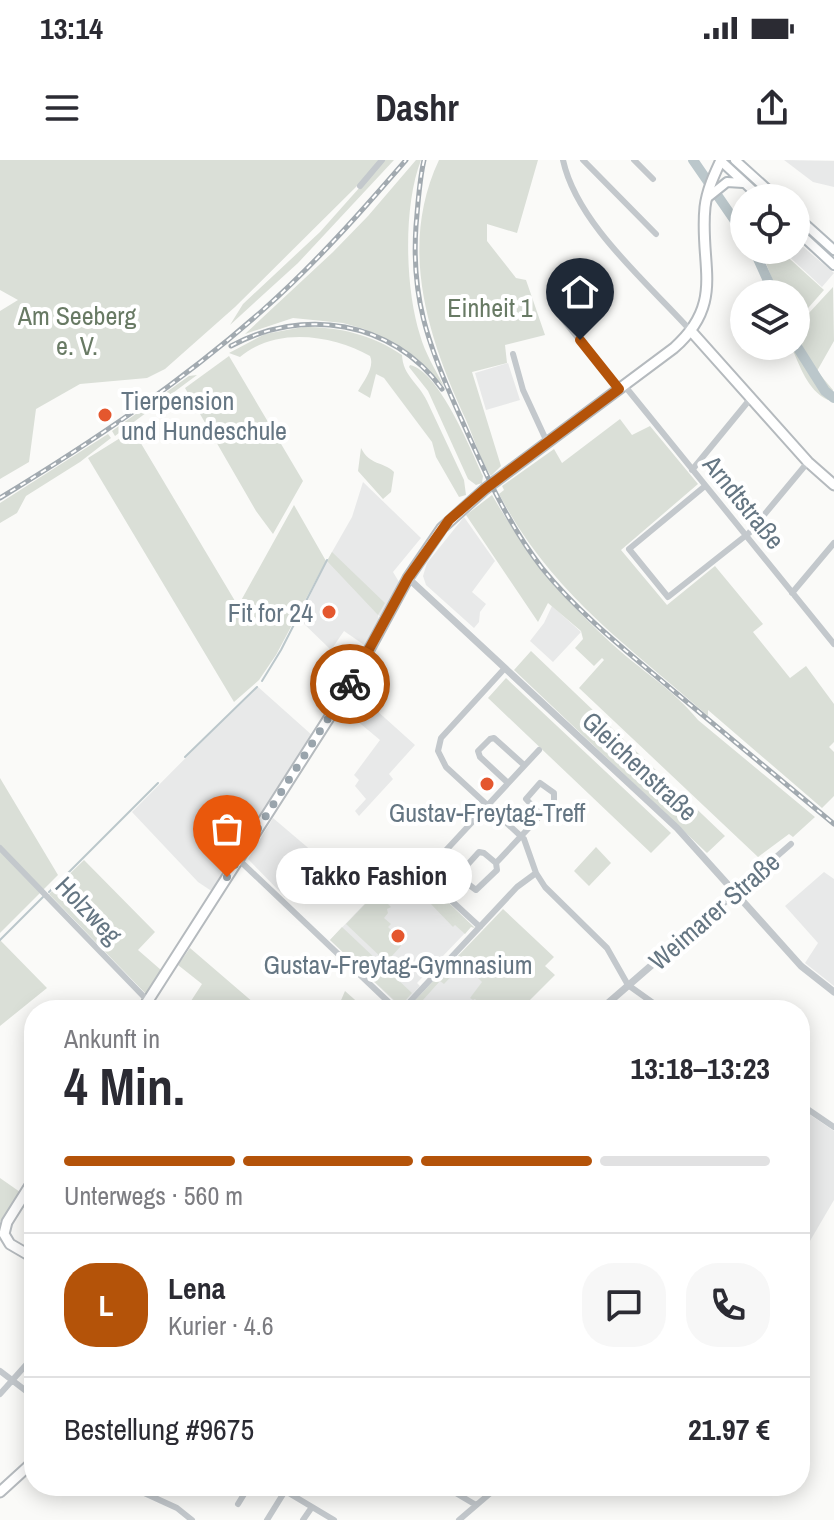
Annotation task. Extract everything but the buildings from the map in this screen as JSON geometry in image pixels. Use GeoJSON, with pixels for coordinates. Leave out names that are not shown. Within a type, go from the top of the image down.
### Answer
{"type":"FeatureCollection","features":[{"type":"Feature","properties":{"kind":"main road"},"geometry":{"type":"LineString","coordinates":[[149,1000],[350,685],[408,578],[449,520],[547,442],[672,350],[691,331],[702,312],[708,292],[704,227],[707,197],[721,160],[744,183]]}},
{"type":"Feature","properties":{"kind":"main road"},"geometry":{"type":"LineString","coordinates":[[735,160],[762,184]]}},
{"type":"Feature","properties":{"kind":"main road"},"geometry":{"type":"LineString","coordinates":[[707,197],[731,181],[744,183]]}},
{"type":"Feature","properties":{"kind":"main road"},"geometry":{"type":"LineString","coordinates":[[810,229],[834,250]]}},
{"type":"Feature","properties":{"kind":"main road"},"geometry":{"type":"LineString","coordinates":[[810,243],[834,264]]}},
{"type":"Feature","properties":{"kind":"main road"},"geometry":{"type":"LineString","coordinates":[[691,331],[808,462],[834,485]]}},
{"type":"Feature","properties":{"kind":"main road"},"geometry":{"type":"LineString","coordinates":[[24,1195],[7,1222],[2,1237],[24,1252]]}},
{"type":"Feature","properties":{"kind":"main road"},"geometry":{"type":"LineString","coordinates":[[0,1492],[24,1470]]}},
{"type":"Feature","properties":{"kind":"street"},"geometry":{"type":"LineString","coordinates":[[360,186],[382,160]]}},
{"type":"Feature","properties":{"kind":"street"},"geometry":{"type":"LineString","coordinates":[[563,160],[573,190],[593,223],[691,331]]}},
{"type":"Feature","properties":{"kind":"street"},"geometry":{"type":"LineString","coordinates":[[583,160],[656,234]]}},
{"type":"Feature","properties":{"kind":"street"},"geometry":{"type":"LineString","coordinates":[[634,160],[653,179]]}},
{"type":"Feature","properties":{"kind":"street","name":"Arndtstraße"},"geometry":{"type":"LineString","coordinates":[[562,318],[692,470],[834,644]]}},
{"type":"Feature","properties":{"kind":"street"},"geometry":{"type":"LineString","coordinates":[[513,354],[523,390],[547,442]]}},
{"type":"Feature","properties":{"kind":"street"},"geometry":{"type":"LineString","coordinates":[[692,470],[751,398]]}},
{"type":"Feature","properties":{"kind":"street"},"geometry":{"type":"LineString","coordinates":[[705,486],[630,546],[630,552],[665,595],[671,597],[746,536],[808,462]]}},
{"type":"Feature","properties":{"kind":"street"},"geometry":{"type":"LineString","coordinates":[[792,593],[834,543]]}},
{"type":"Feature","properties":{"kind":"street","name":"Gleichenstraße"},"geometry":{"type":"LineString","coordinates":[[408,578],[677,828],[807,973],[834,992]]}},
{"type":"Feature","properties":{"kind":"street"},"geometry":{"type":"LineString","coordinates":[[505,668],[444,735],[437,748],[443,763],[520,836],[545,887],[607,948],[628,985],[649,1000]]}},
{"type":"Feature","properties":{"kind":"street"},"geometry":{"type":"LineString","coordinates":[[508,783],[480,757],[478,751],[494,738],[524,765]]}},
{"type":"Feature","properties":{"kind":"street"},"geometry":{"type":"LineString","coordinates":[[480,927],[431,882],[428,874],[431,867],[539,750]]}},
{"type":"Feature","properties":{"kind":"street"},"geometry":{"type":"LineString","coordinates":[[496,863],[479,852],[460,873],[460,878],[474,890],[480,889],[497,870],[496,863],[520,836],[541,815],[554,801],[555,795],[540,783],[526,797],[526,801],[541,815]]}},
{"type":"Feature","properties":{"kind":"street","name":"Weimarer Straße"},"geometry":{"type":"LineString","coordinates":[[611,1000],[791,844]]}},
{"type":"Feature","properties":{"kind":"street","name":"Holzweg"},"geometry":{"type":"LineString","coordinates":[[0,848],[147,1000]]}},
{"type":"Feature","properties":{"kind":"street"},"geometry":{"type":"LineString","coordinates":[[238,859],[388,1000]]}},
{"type":"Feature","properties":{"kind":"street"},"geometry":{"type":"LineString","coordinates":[[409,1000],[517,887],[536,873]]}},
{"type":"Feature","properties":{"kind":"street"},"geometry":{"type":"LineString","coordinates":[[810,1111],[834,1127]]}},
{"type":"Feature","properties":{"kind":"street"},"geometry":{"type":"LineString","coordinates":[[0,1394],[24,1367]]}},
{"type":"Feature","properties":{"kind":"street"},"geometry":{"type":"LineString","coordinates":[[0,1371],[24,1389]]}},
{"type":"Feature","properties":{"kind":"street"},"geometry":{"type":"LineString","coordinates":[[151,1496],[177,1508],[192,1520]]}},
{"type":"Feature","properties":{"kind":"street"},"geometry":{"type":"LineString","coordinates":[[238,1504],[243,1496]]}},
{"type":"Feature","properties":{"kind":"street"},"geometry":{"type":"LineString","coordinates":[[267,1520],[282,1496]]}},
{"type":"Feature","properties":{"kind":"street"},"geometry":{"type":"LineString","coordinates":[[293,1496],[334,1520]]}},
{"type":"Feature","properties":{"kind":"street"},"geometry":{"type":"LineString","coordinates":[[461,1496],[476,1505]]}},
{"type":"Feature","properties":{"kind":"street"},"geometry":{"type":"LineString","coordinates":[[459,1520],[487,1496]]}},
{"type":"Feature","properties":{"kind":"street"},"geometry":{"type":"LineString","coordinates":[[303,1520],[312,1507]]}},
{"type":"Feature","properties":{"kind":"shaded area"},"geometry":{"type":"Polygon","coordinates":[[[784,160],[834,161],[834,187],[813,182],[784,160]]]}},
{"type":"Feature","properties":{"kind":"shaded area"},"geometry":{"type":"Polygon","coordinates":[[[810,253],[834,273],[822,287],[797,264],[810,264],[810,253]]]}},
{"type":"Feature","properties":{"kind":"shaded area"},"geometry":{"type":"Polygon","coordinates":[[[508,363],[520,400],[486,410],[475,373],[508,363]]]}},
{"type":"Feature","properties":{"kind":"shaded area"},"geometry":{"type":"Polygon","coordinates":[[[363,482],[421,538],[393,572],[399,582],[382,618],[378,615],[379,620],[367,647],[344,631],[331,650],[299,619],[352,517],[363,482]]]}},
{"type":"Feature","properties":{"kind":"shaded area"},"geometry":{"type":"Polygon","coordinates":[[[464,517],[495,561],[472,592],[486,604],[474,628],[426,585],[423,576],[427,563],[464,517]]]}},
{"type":"Feature","properties":{"kind":"shaded area"},"geometry":{"type":"Polygon","coordinates":[[[552,606],[581,632],[553,662],[530,641],[552,606]]]}},
{"type":"Feature","properties":{"kind":"shaded area"},"geometry":{"type":"Polygon","coordinates":[[[257,686],[313,736],[213,892],[198,882],[132,812],[257,686]]]}},
{"type":"Feature","properties":{"kind":"shaded area"},"geometry":{"type":"Polygon","coordinates":[[[355,691],[415,745],[389,774],[393,779],[359,816],[355,811],[366,799],[355,786],[359,780],[354,775],[380,740],[344,710],[355,691]]]}},
{"type":"Feature","properties":{"kind":"shaded area"},"geometry":{"type":"Polygon","coordinates":[[[273,818],[313,852],[285,897],[248,859],[273,818]]]}},
{"type":"Feature","properties":{"kind":"shaded area","name":"Gustav-Freytag-Gymnasium"},"geometry":{"type":"Polygon","coordinates":[[[399,868],[466,932],[417,983],[420,986],[407,1000],[393,1000],[330,940],[399,868]]]}},
{"type":"Feature","properties":{"kind":"shaded area"},"geometry":{"type":"Polygon","coordinates":[[[824,872],[834,879],[834,986],[805,963],[818,943],[785,906],[824,872]]]}},
{"type":"Feature","properties":{"kind":"shaded area"},"geometry":{"type":"Polygon","coordinates":[[[460,954],[489,984],[475,998],[477,1000],[416,1000],[460,954]]]}},
{"type":"Feature","properties":{"kind":"shaded area"},"geometry":{"type":"Polygon","coordinates":[[[810,1115],[834,1131],[834,1200],[810,1241],[810,1115]]]}},
{"type":"Feature","properties":{"kind":"green space","name":"Am Seeberg e. V."},"geometry":{"type":"Polygon","coordinates":[[[0,160],[379,160],[361,182],[235,307],[165,369],[147,378],[80,384],[36,409],[29,462],[0,479],[0,311],[18,300],[0,290],[0,160]]]}},
{"type":"Feature","properties":{"kind":"green space"},"geometry":{"type":"Polygon","coordinates":[[[384,160],[394,160],[298,263],[230,325],[243,304],[320,232],[384,160]]]}},
{"type":"Feature","properties":{"kind":"green space"},"geometry":{"type":"Polygon","coordinates":[[[416,160],[421,160],[409,223],[411,294],[422,342],[444,386],[405,350],[364,329],[343,323],[293,318],[245,334],[333,252],[416,160]]]}},
{"type":"Feature","properties":{"kind":"green space","name":"Einheit 1"},"geometry":{"type":"Polygon","coordinates":[[[439,160],[538,160],[517,233],[487,224],[487,241],[516,278],[526,280],[545,335],[505,345],[507,363],[472,372],[501,466],[491,476],[440,357],[423,292],[421,226],[427,193],[439,160]]]}},
{"type":"Feature","properties":{"kind":"green space"},"geometry":{"type":"Polygon","coordinates":[[[766,264],[795,264],[824,290],[810,306],[810,280],[773,280],[766,264]]]}},
{"type":"Feature","properties":{"kind":"green space"},"geometry":{"type":"Polygon","coordinates":[[[833,287],[834,341],[817,371],[833,390],[828,400],[809,384],[797,360],[810,360],[810,312],[833,287]]]}},
{"type":"Feature","properties":{"kind":"green space"},"geometry":{"type":"Polygon","coordinates":[[[303,327],[354,333],[402,355],[405,368],[427,401],[464,480],[466,495],[459,497],[436,457],[432,442],[384,378],[376,374],[370,398],[358,391],[370,369],[370,356],[339,343],[305,337],[270,341],[240,357],[229,353],[265,334],[303,327]]]}},
{"type":"Feature","properties":{"kind":"green space"},"geometry":{"type":"Polygon","coordinates":[[[229,356],[303,481],[273,534],[256,511],[185,388],[229,356]]]}},
{"type":"Feature","properties":{"kind":"green space"},"geometry":{"type":"Polygon","coordinates":[[[410,365],[421,370],[443,396],[478,464],[483,476],[482,483],[476,485],[468,479],[428,391],[410,365]]]}},
{"type":"Feature","properties":{"kind":"green space"},"geometry":{"type":"Polygon","coordinates":[[[197,375],[115,436],[112,431],[189,376],[197,375]]]}},
{"type":"Feature","properties":{"kind":"green space"},"geometry":{"type":"Polygon","coordinates":[[[620,419],[632,435],[650,426],[698,484],[621,550],[667,605],[715,566],[763,624],[753,632],[790,678],[806,666],[834,704],[834,742],[829,747],[834,752],[834,796],[822,808],[708,710],[708,716],[592,615],[542,560],[499,494],[504,490],[502,486],[554,449],[562,463],[620,419]]]}},
{"type":"Feature","properties":{"kind":"green space"},"geometry":{"type":"Polygon","coordinates":[[[133,430],[238,606],[294,505],[326,561],[276,655],[259,680],[234,702],[88,458],[133,430]]]}},
{"type":"Feature","properties":{"kind":"green space"},"geometry":{"type":"Polygon","coordinates":[[[108,434],[111,438],[26,496],[17,513],[0,523],[0,503],[108,434]]]}},
{"type":"Feature","properties":{"kind":"green space"},"geometry":{"type":"Polygon","coordinates":[[[361,448],[372,461],[394,472],[391,492],[383,499],[358,471],[361,448]]]}},
{"type":"Feature","properties":{"kind":"green space"},"geometry":{"type":"Polygon","coordinates":[[[492,495],[531,555],[593,626],[698,720],[815,817],[793,837],[789,834],[758,857],[579,688],[604,660],[602,658],[594,666],[575,648],[583,639],[581,631],[548,603],[538,622],[466,515],[492,495]]]}},
{"type":"Feature","properties":{"kind":"green space"},"geometry":{"type":"Polygon","coordinates":[[[332,552],[385,603],[378,615],[327,561],[332,552]]]}},
{"type":"Feature","properties":{"kind":"green space"},"geometry":{"type":"Polygon","coordinates":[[[531,651],[725,836],[707,853],[514,670],[531,651]]]}},
{"type":"Feature","properties":{"kind":"green space"},"geometry":{"type":"Polygon","coordinates":[[[506,678],[671,833],[651,853],[488,698],[506,678]]]}},
{"type":"Feature","properties":{"kind":"green space"},"geometry":{"type":"Polygon","coordinates":[[[0,778],[58,875],[0,933],[0,778]]]}},
{"type":"Feature","properties":{"kind":"green space"},"geometry":{"type":"Polygon","coordinates":[[[596,847],[611,863],[589,886],[574,871],[596,847]]]}},
{"type":"Feature","properties":{"kind":"green space"},"geometry":{"type":"Polygon","coordinates":[[[400,856],[424,873],[427,882],[475,928],[471,927],[465,934],[455,925],[453,927],[408,880],[401,883],[387,903],[391,907],[384,918],[391,924],[388,927],[399,937],[402,936],[401,946],[391,957],[404,979],[346,924],[399,869],[400,856]]]}},
{"type":"Feature","properties":{"kind":"green space"},"geometry":{"type":"Polygon","coordinates":[[[84,860],[155,932],[138,950],[161,970],[146,994],[49,894],[84,860]]]}},
{"type":"Feature","properties":{"kind":"green space"},"geometry":{"type":"Polygon","coordinates":[[[503,909],[554,957],[545,966],[555,975],[530,1000],[473,1000],[470,998],[482,982],[457,957],[503,909]]]}},
{"type":"Feature","properties":{"kind":"green space"},"geometry":{"type":"Polygon","coordinates":[[[342,927],[412,993],[406,1000],[394,1000],[330,940],[342,927]]]}},
{"type":"Feature","properties":{"kind":"green space"},"geometry":{"type":"Polygon","coordinates":[[[0,940],[47,988],[32,1000],[24,1000],[24,1007],[0,1026],[0,940]]]}},
{"type":"Feature","properties":{"kind":"green space"},"geometry":{"type":"Polygon","coordinates":[[[190,948],[250,1000],[192,1000],[202,984],[178,965],[190,948]]]}},
{"type":"Feature","properties":{"kind":"green space"},"geometry":{"type":"Polygon","coordinates":[[[455,958],[462,965],[444,984],[440,981],[423,1000],[415,1000],[455,958]]]}},
{"type":"Feature","properties":{"kind":"green space"},"geometry":{"type":"Polygon","coordinates":[[[345,991],[355,1000],[341,1000],[345,991]]]}},
{"type":"Feature","properties":{"kind":"green space"},"geometry":{"type":"Polygon","coordinates":[[[0,1178],[20,1192],[0,1222],[0,1178]]]}},
{"type":"Feature","properties":{"kind":"waterway"},"geometry":{"type":"LineString","coordinates":[[693,160],[730,214]]}},
{"type":"Feature","properties":{"kind":"waterway"},"geometry":{"type":"LineString","coordinates":[[760,264],[768,280]]}},
{"type":"Feature","properties":{"kind":"waterway"},"geometry":{"type":"LineString","coordinates":[[805,360],[825,391],[834,398]]}},
{"type":"Feature","properties":{"kind":"waterway"},"geometry":{"type":"LineString","coordinates":[[262,681],[327,560]]}},
{"type":"Feature","properties":{"kind":"waterway"},"geometry":{"type":"LineString","coordinates":[[185,757],[257,687]]}},
{"type":"Feature","properties":{"kind":"waterway"},"geometry":{"type":"LineString","coordinates":[[49,892],[158,783]]}},
{"type":"Feature","properties":{"kind":"waterway"},"geometry":{"type":"LineString","coordinates":[[0,940],[43,897]]}},
{"type":"Feature","properties":{"kind":"railway"},"geometry":{"type":"LineString","coordinates":[[0,498],[136,410],[201,362],[319,256],[406,160]]}},
{"type":"Feature","properties":{"kind":"railway"},"geometry":{"type":"LineString","coordinates":[[424,160],[415,252],[424,320],[456,407],[516,530],[542,568],[589,618],[834,824]]}},
{"type":"Feature","properties":{"kind":"railway"},"geometry":{"type":"LineString","coordinates":[[231,346],[287,327],[316,324],[345,327],[372,335],[398,348],[422,366],[442,389]]}},
{"type":"Feature","properties":{"kind":"way so far"},"geometry":{"type":"LineString","coordinates":[[227,877],[350,684]]}},
{"type":"Feature","properties":{"kind":"place","name":"Tierpension und Hundeschule"},"geometry":{"type":"Point","coordinates":[105,415]}},
{"type":"Feature","properties":{"kind":"place","name":"Fit for 24"},"geometry":{"type":"Point","coordinates":[329,612]}},
{"type":"Feature","properties":{"kind":"place","name":"Gustav-Freytag-Treff"},"geometry":{"type":"Point","coordinates":[487,784]}},
{"type":"Feature","properties":{"kind":"place","name":"Takko Fashion"},"geometry":{"type":"Point","coordinates":[227,877]}},
{"type":"Feature","properties":{"kind":"place","name":"Gustav-Freytag-Gymnasium"},"geometry":{"type":"Point","coordinates":[398,936]}},
{"type":"Feature","properties":{"kind":"route"},"geometry":{"type":"LineString","coordinates":[[350,684],[408,578],[449,520],[485,489],[619,389],[580,340]]}}]}
